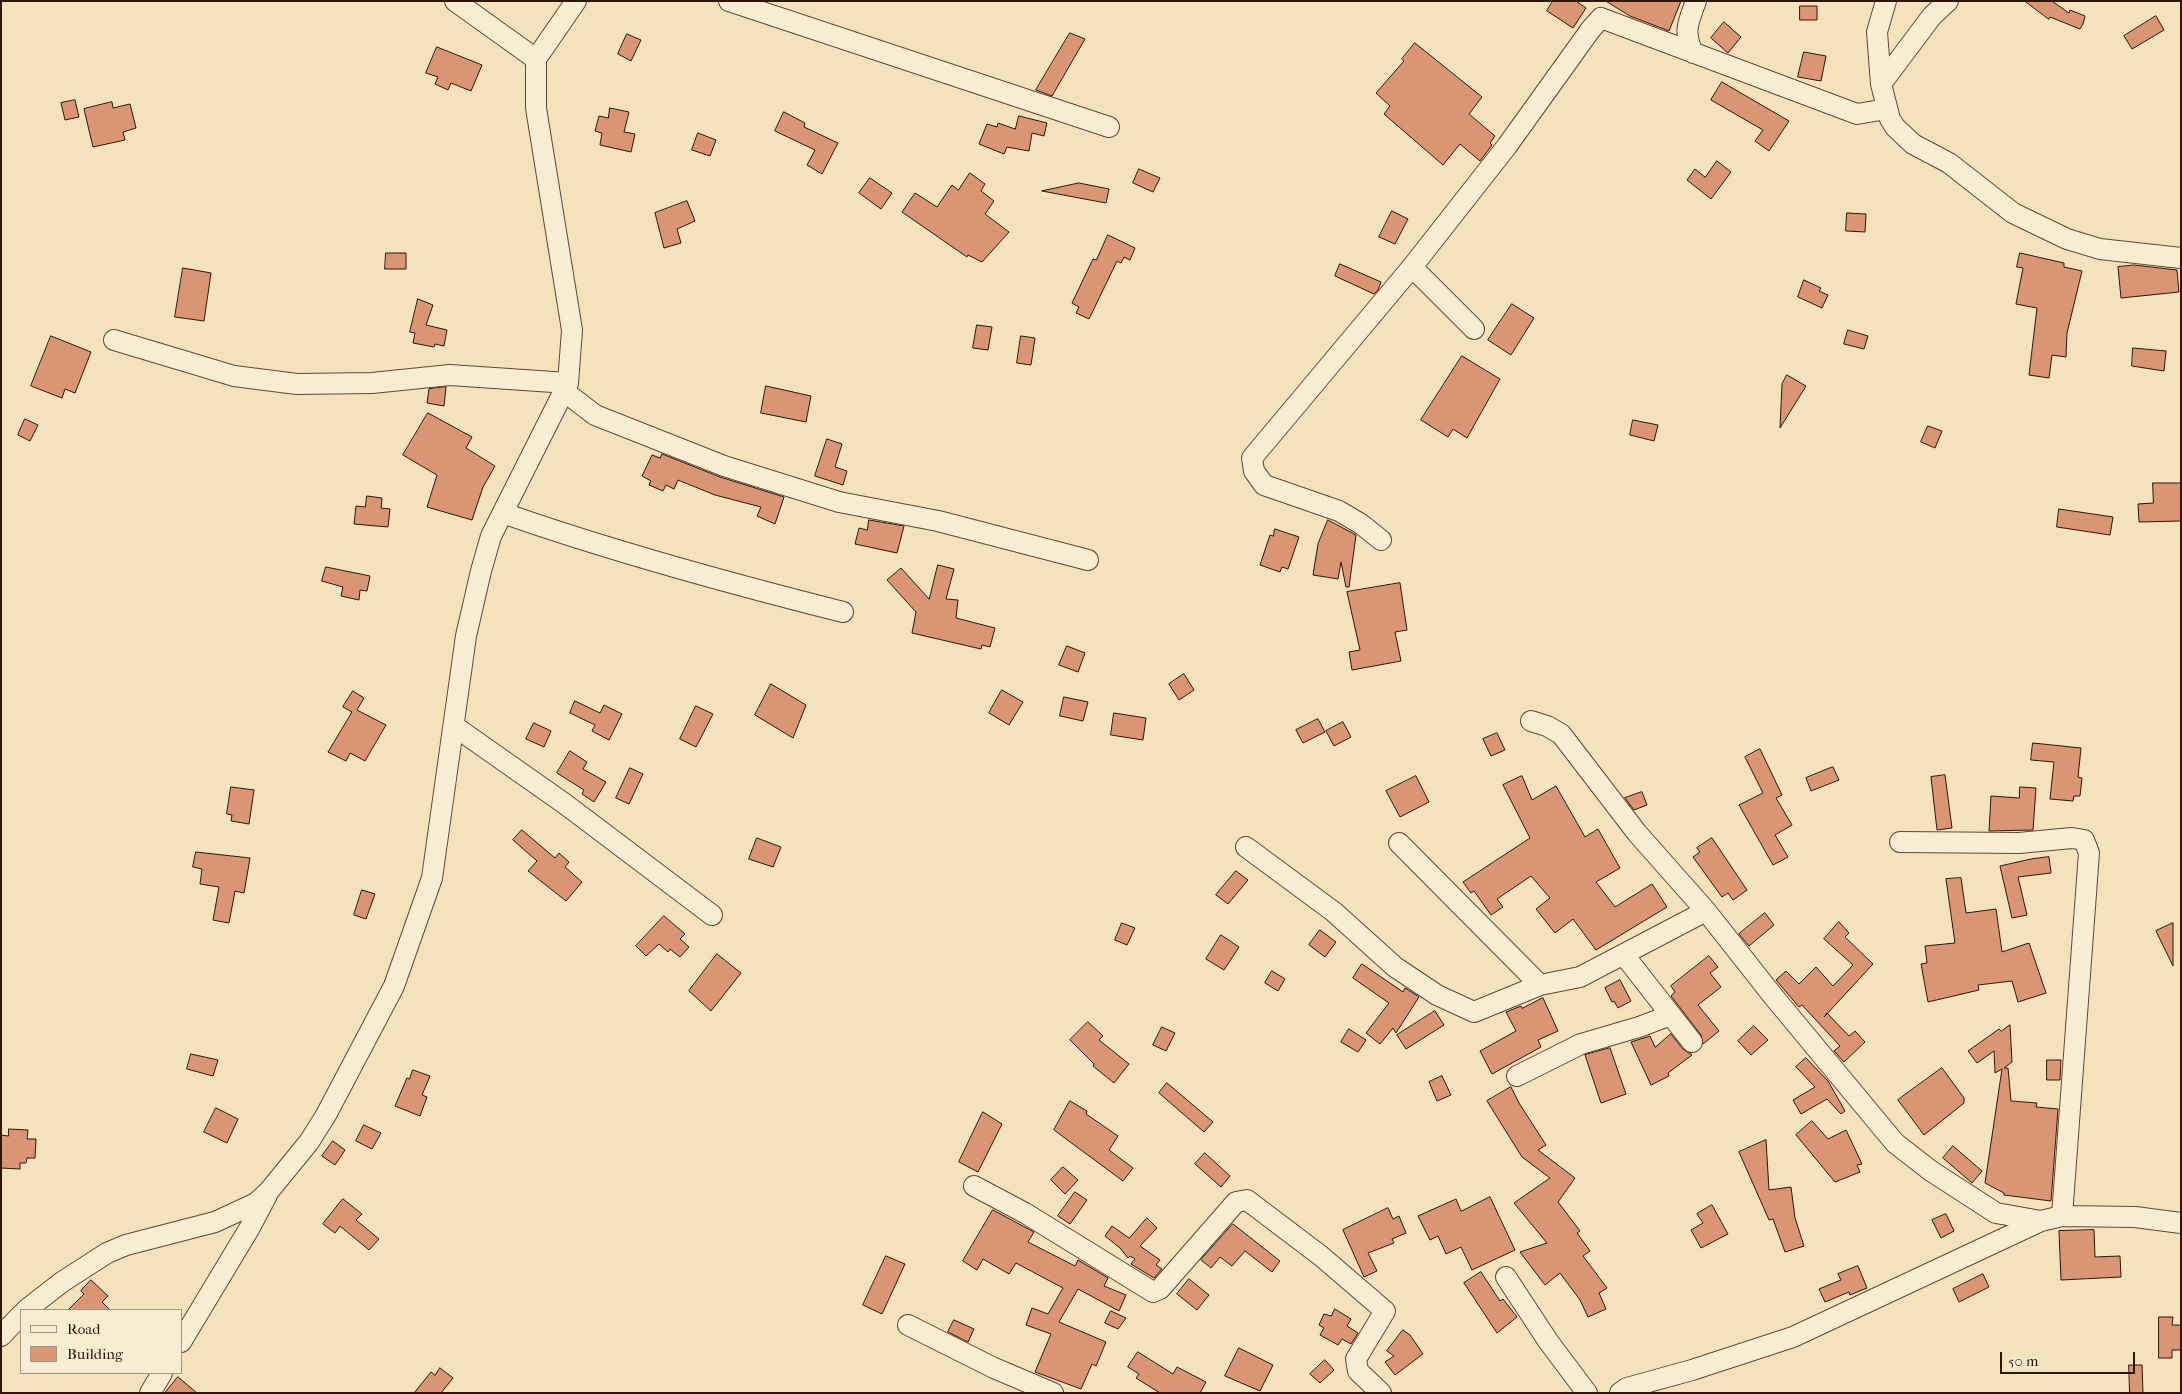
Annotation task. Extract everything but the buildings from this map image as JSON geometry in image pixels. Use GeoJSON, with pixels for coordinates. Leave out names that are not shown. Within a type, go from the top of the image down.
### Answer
{"type":"FeatureCollection","features":[{"type":"Feature","properties":{"kind":"street"},"geometry":{"type":"LineString","coordinates":[[455,1],[536,60]]}},
{"type":"Feature","properties":{"kind":"street"},"geometry":{"type":"LineString","coordinates":[[27,1309],[62,1282],[107,1253],[126,1245],[214,1222],[256,1203],[269,1191],[309,1142],[326,1115],[394,986],[432,878],[466,636],[480,571],[491,536],[566,388],[572,330],[536,108],[536,60],[576,1]]}},
{"type":"Feature","properties":{"kind":"street"},"geometry":{"type":"LineString","coordinates":[[729,1],[1109,127]]}},
{"type":"Feature","properties":{"kind":"street"},"geometry":{"type":"LineString","coordinates":[[1693,53],[1686,39],[1688,25],[1696,1]]}},
{"type":"Feature","properties":{"kind":"street"},"geometry":{"type":"LineString","coordinates":[[1886,1],[1878,32],[1881,84],[1886,109],[1895,127],[1913,144],[1949,163],[2013,213],[2067,239],[2100,249],[2181,258]]}},
{"type":"Feature","properties":{"kind":"street"},"geometry":{"type":"LineString","coordinates":[[1881,84],[1932,16],[1948,1]]}},
{"type":"Feature","properties":{"kind":"street"},"geometry":{"type":"LineString","coordinates":[[1381,540],[1361,524],[1339,511],[1264,485],[1254,471],[1252,458],[1412,267],[1507,146],[1591,29],[1601,18],[1857,114],[1886,109]]}},
{"type":"Feature","properties":{"kind":"street"},"geometry":{"type":"LineString","coordinates":[[1412,267],[1474,329]]}},
{"type":"Feature","properties":{"kind":"street"},"geometry":{"type":"LineString","coordinates":[[114,340],[234,376],[297,384],[372,382],[450,375],[566,388],[595,415],[751,474],[839,502],[938,521],[1088,560]]}},
{"type":"Feature","properties":{"kind":"street"},"geometry":{"type":"LineString","coordinates":[[503,512],[571,537],[721,581],[843,612]]}},
{"type":"Feature","properties":{"kind":"street"},"geometry":{"type":"LineString","coordinates":[[1531,721],[1547,726],[1561,734],[1637,834],[1706,911],[1772,996],[1895,1143],[1931,1171],[1996,1213],[2041,1221]]}},
{"type":"Feature","properties":{"kind":"street"},"geometry":{"type":"LineString","coordinates":[[454,726],[565,804],[712,915]]}},
{"type":"Feature","properties":{"kind":"street"},"geometry":{"type":"LineString","coordinates":[[1900,842],[2019,843],[2072,838],[2084,840],[2087,846],[2089,853],[2062,1216]]}},
{"type":"Feature","properties":{"kind":"street"},"geometry":{"type":"LineString","coordinates":[[1400,842],[1540,985]]}},
{"type":"Feature","properties":{"kind":"street"},"geometry":{"type":"LineString","coordinates":[[1246,847],[1334,912],[1395,967],[1444,998],[1474,1012],[1540,985],[1580,977],[1706,911]]}},
{"type":"Feature","properties":{"kind":"street"},"geometry":{"type":"LineString","coordinates":[[1624,955],[1692,1042]]}},
{"type":"Feature","properties":{"kind":"street"},"geometry":{"type":"LineString","coordinates":[[1517,1076],[1581,1044],[1639,1027],[1671,1014]]}},
{"type":"Feature","properties":{"kind":"street"},"geometry":{"type":"LineString","coordinates":[[974,1186],[1025,1213],[1152,1292],[1160,1289],[1236,1202],[1247,1200],[1321,1256],[1385,1311],[1356,1359],[1358,1371],[1382,1393]]}},
{"type":"Feature","properties":{"kind":"street"},"geometry":{"type":"LineString","coordinates":[[182,1340],[250,1229],[269,1191]]}},
{"type":"Feature","properties":{"kind":"street"},"geometry":{"type":"LineString","coordinates":[[1620,1393],[1628,1388],[1692,1370],[1793,1337],[2041,1221],[2062,1216],[2135,1217],[2181,1223]]}},
{"type":"Feature","properties":{"kind":"street"},"geometry":{"type":"LineString","coordinates":[[1506,1277],[1548,1341],[1587,1393]]}},
{"type":"Feature","properties":{"kind":"street"},"geometry":{"type":"LineString","coordinates":[[1,1336],[20,1316]]}},
{"type":"Feature","properties":{"kind":"street"},"geometry":{"type":"LineString","coordinates":[[908,1325],[994,1368],[1053,1393]]}},
{"type":"Feature","properties":{"kind":"street"},"geometry":{"type":"LineString","coordinates":[[150,1393],[161,1374]]}}]}
